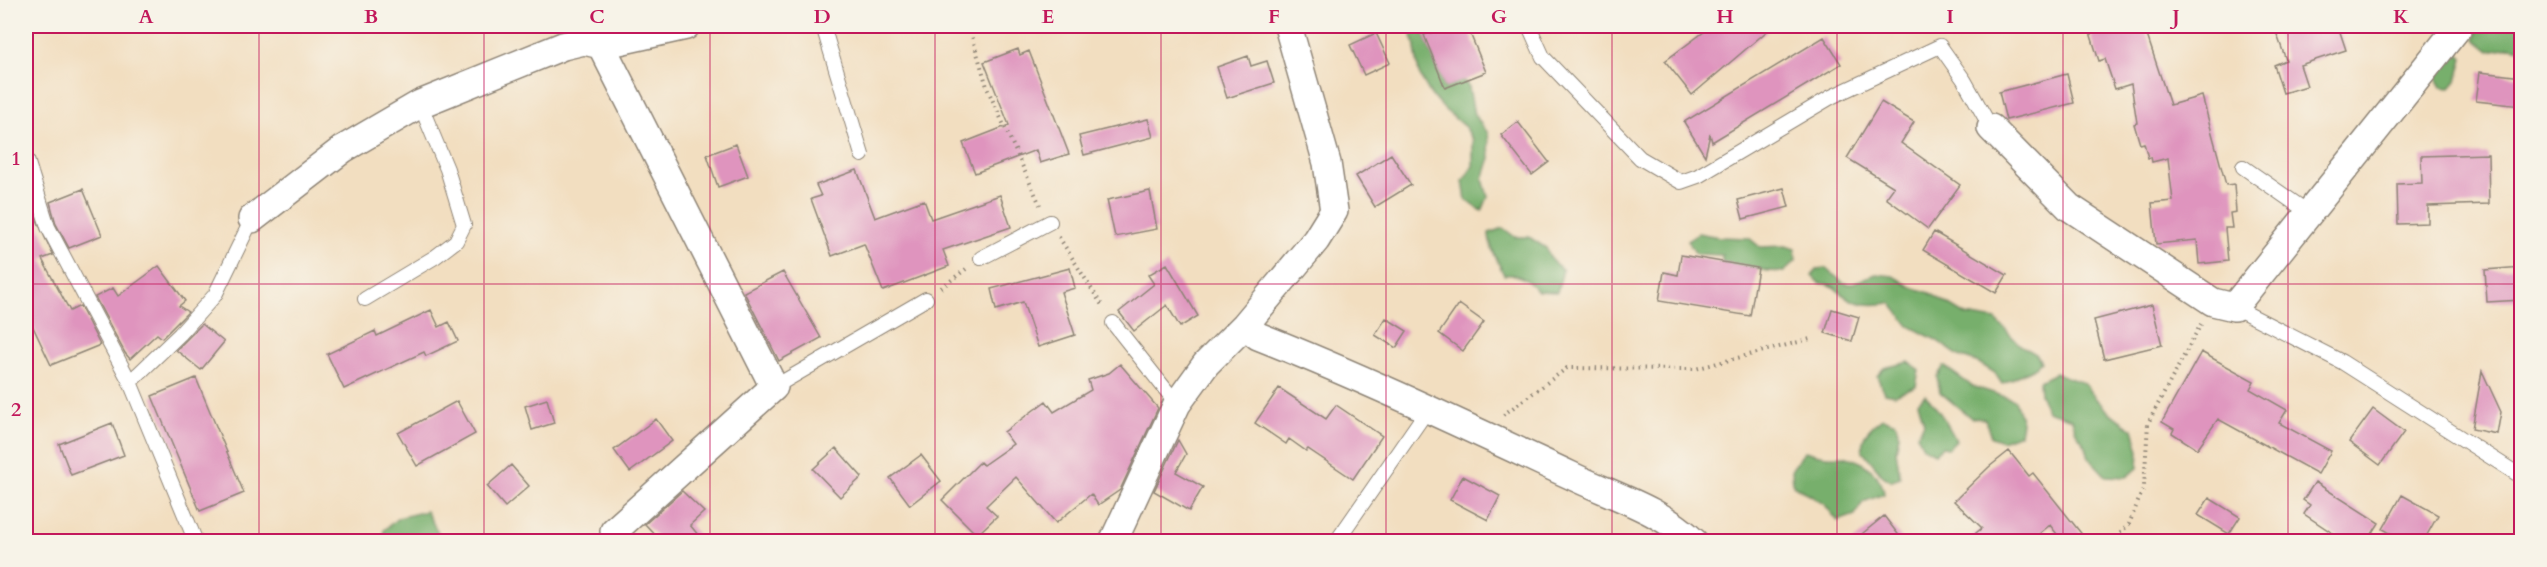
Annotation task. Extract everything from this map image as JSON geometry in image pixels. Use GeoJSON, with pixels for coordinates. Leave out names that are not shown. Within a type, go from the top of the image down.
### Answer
{"type":"FeatureCollection","features":[{"type":"Feature","properties":{"kind":"street"},"geometry":{"type":"LineString","coordinates":[[252,219],[343,149],[420,104],[563,46],[584,41],[601,45],[686,26]]}},
{"type":"Feature","properties":{"kind":"street"},"geometry":{"type":"LineString","coordinates":[[1113,542],[1177,404],[1206,364],[1245,325],[1316,240],[1334,211],[1327,163],[1288,26]]}},
{"type":"Feature","properties":{"kind":"street"},"geometry":{"type":"LineString","coordinates":[[1991,129],[2069,207],[2224,305],[2309,213],[2459,26]]}},
{"type":"Feature","properties":{"kind":"street"},"geometry":{"type":"LineString","coordinates":[[601,45],[774,387],[607,536]]}},
{"type":"Feature","properties":{"kind":"street"},"geometry":{"type":"LineString","coordinates":[[1245,325],[1258,336],[1428,409],[1597,488],[1652,511],[1680,528],[1694,542]]}},
{"type":"Feature","properties":{"kind":"lane"},"geometry":{"type":"LineString","coordinates":[[823,26],[862,155]]}},
{"type":"Feature","properties":{"kind":"lane"},"geometry":{"type":"LineString","coordinates":[[1528,26],[1543,57],[1640,158],[1681,182],[1698,176],[1832,97],[1940,46],[1964,80],[1991,129]]}},
{"type":"Feature","properties":{"kind":"lane"},"geometry":{"type":"LineString","coordinates":[[365,299],[435,257],[456,241],[464,225],[447,170],[420,104]]}},
{"type":"Feature","properties":{"kind":"lane"},"geometry":{"type":"LineString","coordinates":[[27,160],[48,227],[130,382],[196,542]]}},
{"type":"Feature","properties":{"kind":"lane"},"geometry":{"type":"LineString","coordinates":[[2243,167],[2309,213]]}},
{"type":"Feature","properties":{"kind":"lane"},"geometry":{"type":"LineString","coordinates":[[130,382],[215,295],[252,219]]}},
{"type":"Feature","properties":{"kind":"lane"},"geometry":{"type":"LineString","coordinates":[[981,258],[1050,222]]}},
{"type":"Feature","properties":{"kind":"lane"},"geometry":{"type":"LineString","coordinates":[[774,387],[926,299]]}},
{"type":"Feature","properties":{"kind":"lane"},"geometry":{"type":"LineString","coordinates":[[2224,305],[2342,362],[2522,477]]}},
{"type":"Feature","properties":{"kind":"lane"},"geometry":{"type":"LineString","coordinates":[[1113,323],[1177,404]]}},
{"type":"Feature","properties":{"kind":"lane"},"geometry":{"type":"LineString","coordinates":[[1336,542],[1428,409]]}},
{"type":"Feature","properties":{"kind":"path"},"geometry":{"type":"LineString","coordinates":[[969,26],[988,90],[1036,197],[1113,323]]}},
{"type":"Feature","properties":{"kind":"path"},"geometry":{"type":"LineString","coordinates":[[926,299],[981,258]]}},
{"type":"Feature","properties":{"kind":"path"},"geometry":{"type":"LineString","coordinates":[[2112,542],[2129,524],[2144,487],[2148,423],[2224,305]]}},
{"type":"Feature","properties":{"kind":"path"},"geometry":{"type":"LineString","coordinates":[[1482,434],[1509,409],[1567,368],[1695,369],[1810,339]]}},
{"type":"Feature","properties":{"kind":"green space"},"geometry":{"type":"Polygon","coordinates":[[[2477,26],[2521,26],[2521,49],[2510,47],[2490,51],[2475,39],[2477,26]]]}},
{"type":"Feature","properties":{"kind":"green space"},"geometry":{"type":"Polygon","coordinates":[[[1421,27],[1445,88],[1463,80],[1469,87],[1474,115],[1488,133],[1490,158],[1483,179],[1488,197],[1482,211],[1466,200],[1463,181],[1473,166],[1473,140],[1466,128],[1431,95],[1419,74],[1410,30],[1421,27]]]}},
{"type":"Feature","properties":{"kind":"green space"},"geometry":{"type":"Polygon","coordinates":[[[2455,50],[2463,58],[2457,81],[2451,88],[2441,87],[2437,80],[2437,67],[2455,50]]]}},
{"type":"Feature","properties":{"kind":"green space"},"geometry":{"type":"Polygon","coordinates":[[[1503,228],[1515,237],[1529,237],[1546,248],[1552,261],[1563,270],[1557,292],[1538,291],[1523,278],[1504,275],[1489,238],[1489,233],[1503,228]]]}},
{"type":"Feature","properties":{"kind":"green space"},"geometry":{"type":"Polygon","coordinates":[[[1698,233],[1719,237],[1749,238],[1760,247],[1786,246],[1795,249],[1796,261],[1784,272],[1760,270],[1722,262],[1722,255],[1696,254],[1687,240],[1698,233]]]}},
{"type":"Feature","properties":{"kind":"green space"},"geometry":{"type":"Polygon","coordinates":[[[1825,268],[1844,283],[1850,284],[1876,274],[1893,276],[1911,287],[1930,293],[1966,315],[1996,320],[2020,345],[2036,354],[2041,362],[2036,367],[2002,384],[1995,373],[1979,363],[1959,356],[1936,340],[1909,326],[1891,303],[1863,304],[1853,301],[1833,287],[1819,283],[1812,276],[1817,269],[1825,268]]]}},
{"type":"Feature","properties":{"kind":"green space"},"geometry":{"type":"Polygon","coordinates":[[[1909,362],[1919,370],[1916,386],[1895,395],[1884,393],[1877,376],[1884,368],[1909,362]]]}},
{"type":"Feature","properties":{"kind":"green space"},"geometry":{"type":"Polygon","coordinates":[[[1944,366],[1972,386],[2015,400],[2022,422],[2020,434],[2002,441],[1991,437],[1985,419],[1971,418],[1940,392],[1937,377],[1944,366]]]}},
{"type":"Feature","properties":{"kind":"green space"},"geometry":{"type":"Polygon","coordinates":[[[2055,373],[2084,383],[2106,409],[2133,429],[2139,451],[2138,468],[2127,477],[2106,476],[2089,458],[2086,446],[2076,432],[2072,419],[2047,411],[2040,394],[2039,381],[2055,373]]]}},
{"type":"Feature","properties":{"kind":"green space"},"geometry":{"type":"Polygon","coordinates":[[[1925,395],[1938,410],[1956,440],[1948,448],[1942,447],[1935,453],[1923,447],[1917,435],[1924,423],[1918,402],[1925,395]]]}},
{"type":"Feature","properties":{"kind":"green space"},"geometry":{"type":"Polygon","coordinates":[[[1882,418],[1896,423],[1899,435],[1896,450],[1900,477],[1891,481],[1883,476],[1862,450],[1865,435],[1882,418]]]}},
{"type":"Feature","properties":{"kind":"green space"},"geometry":{"type":"Polygon","coordinates":[[[1805,451],[1822,455],[1845,456],[1860,462],[1876,475],[1884,494],[1863,502],[1855,515],[1838,521],[1824,504],[1793,485],[1792,469],[1805,451]]]}},
{"type":"Feature","properties":{"kind":"green space"},"geometry":{"type":"Polygon","coordinates":[[[426,511],[443,541],[383,541],[384,530],[398,518],[426,511]]]}},
{"type":"Feature","properties":{"kind":"building"},"geometry":{"type":"Polygon","coordinates":[[[1448,26],[1467,26],[1486,72],[1445,88],[1424,35],[1448,26]]]}},
{"type":"Feature","properties":{"kind":"building"},"geometry":{"type":"Polygon","coordinates":[[[1712,26],[1773,26],[1692,95],[1665,61],[1712,26]]]}},
{"type":"Feature","properties":{"kind":"building"},"geometry":{"type":"Polygon","coordinates":[[[2088,26],[2144,26],[2170,105],[2202,96],[2226,185],[2234,184],[2236,212],[2230,213],[2232,228],[2225,228],[2228,261],[2199,264],[2197,240],[2156,244],[2152,203],[2173,201],[2168,158],[2152,162],[2151,157],[2148,158],[2144,143],[2140,144],[2134,124],[2137,123],[2131,84],[2115,89],[2105,59],[2099,61],[2088,26]]]}},
{"type":"Feature","properties":{"kind":"building"},"geometry":{"type":"Polygon","coordinates":[[[2274,26],[2338,26],[2346,50],[2300,65],[2307,86],[2283,93],[2274,65],[2286,60],[2274,26]]]}},
{"type":"Feature","properties":{"kind":"building"},"geometry":{"type":"Polygon","coordinates":[[[1376,33],[1390,63],[1364,75],[1350,45],[1376,33]]]}},
{"type":"Feature","properties":{"kind":"building"},"geometry":{"type":"Polygon","coordinates":[[[1824,37],[1841,64],[1712,142],[1710,134],[1705,156],[1684,122],[1824,37]]]}},
{"type":"Feature","properties":{"kind":"building"},"geometry":{"type":"Polygon","coordinates":[[[1018,49],[1020,55],[1029,51],[1069,154],[1040,163],[1036,150],[975,173],[963,143],[1009,125],[984,62],[1018,49]]]}},
{"type":"Feature","properties":{"kind":"building"},"geometry":{"type":"Polygon","coordinates":[[[1248,56],[1251,66],[1267,61],[1274,83],[1227,98],[1217,67],[1248,56]]]}},
{"type":"Feature","properties":{"kind":"building"},"geometry":{"type":"Polygon","coordinates":[[[2480,72],[2522,77],[2522,106],[2476,101],[2480,72]]]}},
{"type":"Feature","properties":{"kind":"building"},"geometry":{"type":"Polygon","coordinates":[[[2067,74],[2074,103],[2006,120],[1999,92],[2067,74]]]}},
{"type":"Feature","properties":{"kind":"building"},"geometry":{"type":"Polygon","coordinates":[[[1881,102],[1914,122],[1901,143],[1960,185],[1928,229],[1886,198],[1894,187],[1847,158],[1881,102]]]}},
{"type":"Feature","properties":{"kind":"building"},"geometry":{"type":"Polygon","coordinates":[[[1148,119],[1153,137],[1084,155],[1079,136],[1148,119]]]}},
{"type":"Feature","properties":{"kind":"building"},"geometry":{"type":"Polygon","coordinates":[[[1518,122],[1549,162],[1532,175],[1501,135],[1518,122]]]}},
{"type":"Feature","properties":{"kind":"building"},"geometry":{"type":"Polygon","coordinates":[[[736,144],[748,176],[718,187],[707,155],[736,144]]]}},
{"type":"Feature","properties":{"kind":"building"},"geometry":{"type":"Polygon","coordinates":[[[1391,154],[1411,185],[1375,207],[1356,176],[1391,154]]]}},
{"type":"Feature","properties":{"kind":"building"},"geometry":{"type":"Polygon","coordinates":[[[2488,154],[2489,204],[2428,206],[2428,223],[2398,224],[2397,184],[2422,183],[2421,156],[2488,154]]]}},
{"type":"Feature","properties":{"kind":"building"},"geometry":{"type":"Polygon","coordinates":[[[857,170],[875,218],[924,200],[931,219],[1000,195],[1011,227],[943,250],[949,266],[883,291],[864,244],[832,256],[811,199],[821,196],[816,185],[857,170]]]}},
{"type":"Feature","properties":{"kind":"building"},"geometry":{"type":"Polygon","coordinates":[[[1784,188],[1789,207],[1743,219],[1738,200],[1784,188]]]}},
{"type":"Feature","properties":{"kind":"building"},"geometry":{"type":"Polygon","coordinates":[[[83,189],[102,235],[69,248],[56,224],[50,202],[83,189]]]}},
{"type":"Feature","properties":{"kind":"building"},"geometry":{"type":"Polygon","coordinates":[[[1150,191],[1157,229],[1115,237],[1107,200],[1150,191]]]}},
{"type":"Feature","properties":{"kind":"building"},"geometry":{"type":"Polygon","coordinates":[[[36,218],[53,255],[42,259],[70,311],[80,306],[100,345],[51,365],[26,312],[26,222],[36,218]]]}},
{"type":"Feature","properties":{"kind":"building"},"geometry":{"type":"Polygon","coordinates":[[[1934,232],[2007,275],[1996,293],[1923,250],[1934,232]]]}},
{"type":"Feature","properties":{"kind":"building"},"geometry":{"type":"Polygon","coordinates":[[[1681,255],[1758,268],[1750,316],[1659,301],[1664,272],[1678,275],[1681,255]]]}},
{"type":"Feature","properties":{"kind":"building"},"geometry":{"type":"Polygon","coordinates":[[[1167,264],[1198,316],[1180,327],[1167,305],[1134,331],[1119,312],[1154,284],[1148,275],[1167,264]]]}},
{"type":"Feature","properties":{"kind":"building"},"geometry":{"type":"Polygon","coordinates":[[[159,266],[185,301],[179,306],[188,312],[162,338],[157,334],[130,359],[95,297],[113,288],[118,296],[159,266]]]}},
{"type":"Feature","properties":{"kind":"building"},"geometry":{"type":"Polygon","coordinates":[[[2522,267],[2522,300],[2487,302],[2485,270],[2522,267]]]}},
{"type":"Feature","properties":{"kind":"building"},"geometry":{"type":"Polygon","coordinates":[[[1070,268],[1075,288],[1061,292],[1075,335],[1038,347],[1023,302],[996,310],[991,289],[1070,268]]]}},
{"type":"Feature","properties":{"kind":"building"},"geometry":{"type":"Polygon","coordinates":[[[783,272],[821,338],[779,361],[744,292],[783,272]]]}},
{"type":"Feature","properties":{"kind":"building"},"geometry":{"type":"Polygon","coordinates":[[[1459,304],[1484,322],[1463,351],[1439,333],[1459,304]]]}},
{"type":"Feature","properties":{"kind":"building"},"geometry":{"type":"Polygon","coordinates":[[[2152,305],[2162,345],[2104,359],[2094,320],[2152,305]]]}},
{"type":"Feature","properties":{"kind":"building"},"geometry":{"type":"Polygon","coordinates":[[[1832,309],[1859,317],[1852,341],[1825,333],[1832,309]]]}},
{"type":"Feature","properties":{"kind":"building"},"geometry":{"type":"Polygon","coordinates":[[[431,310],[439,327],[449,322],[458,341],[426,356],[424,352],[344,389],[327,354],[375,331],[377,336],[431,310]]]}},
{"type":"Feature","properties":{"kind":"building"},"geometry":{"type":"Polygon","coordinates":[[[1386,318],[1407,331],[1396,348],[1375,335],[1386,318]]]}},
{"type":"Feature","properties":{"kind":"building"},"geometry":{"type":"Polygon","coordinates":[[[202,324],[224,342],[201,370],[176,350],[202,324]]]}},
{"type":"Feature","properties":{"kind":"building"},"geometry":{"type":"Polygon","coordinates":[[[2201,352],[2254,381],[2250,389],[2287,410],[2279,423],[2331,451],[2318,474],[2218,419],[2197,449],[2172,433],[2174,429],[2162,422],[2201,352]]]}},
{"type":"Feature","properties":{"kind":"building"},"geometry":{"type":"Polygon","coordinates":[[[1120,364],[1158,408],[1120,490],[1098,505],[1091,494],[1056,523],[1016,477],[986,506],[997,516],[977,535],[942,500],[980,462],[983,465],[1013,444],[1004,432],[1046,401],[1054,412],[1091,390],[1088,380],[1109,373],[1120,364]]]}},
{"type":"Feature","properties":{"kind":"building"},"geometry":{"type":"Polygon","coordinates":[[[2482,371],[2501,412],[2497,434],[2472,429],[2482,371]]]}},
{"type":"Feature","properties":{"kind":"building"},"geometry":{"type":"Polygon","coordinates":[[[196,378],[244,493],[200,511],[152,396],[196,378]]]}},
{"type":"Feature","properties":{"kind":"building"},"geometry":{"type":"Polygon","coordinates":[[[1279,388],[1326,419],[1336,405],[1382,436],[1353,479],[1308,449],[1306,451],[1289,439],[1286,444],[1255,423],[1279,388]]]}},
{"type":"Feature","properties":{"kind":"building"},"geometry":{"type":"Polygon","coordinates":[[[547,399],[554,423],[532,430],[525,406],[547,399]]]}},
{"type":"Feature","properties":{"kind":"building"},"geometry":{"type":"Polygon","coordinates":[[[457,401],[475,434],[417,466],[398,433],[457,401]]]}},
{"type":"Feature","properties":{"kind":"building"},"geometry":{"type":"Polygon","coordinates":[[[2373,409],[2404,432],[2380,465],[2349,442],[2373,409]]]}},
{"type":"Feature","properties":{"kind":"building"},"geometry":{"type":"Polygon","coordinates":[[[656,419],[672,441],[630,472],[614,450],[656,419]]]}},
{"type":"Feature","properties":{"kind":"building"},"geometry":{"type":"Polygon","coordinates":[[[112,423],[124,455],[71,475],[59,444],[112,423]]]}},
{"type":"Feature","properties":{"kind":"building"},"geometry":{"type":"Polygon","coordinates":[[[1178,440],[1186,454],[1176,472],[1203,487],[1189,511],[1154,491],[1178,440]]]}},
{"type":"Feature","properties":{"kind":"building"},"geometry":{"type":"Polygon","coordinates":[[[836,448],[862,477],[840,497],[813,469],[836,448]]]}},
{"type":"Feature","properties":{"kind":"building"},"geometry":{"type":"Polygon","coordinates":[[[2009,451],[2029,476],[2033,473],[2088,542],[2063,542],[2050,525],[2029,542],[1965,542],[1982,528],[1954,501],[2009,451]]]}},
{"type":"Feature","properties":{"kind":"building"},"geometry":{"type":"Polygon","coordinates":[[[921,455],[941,481],[910,505],[890,478],[921,455]]]}},
{"type":"Feature","properties":{"kind":"building"},"geometry":{"type":"Polygon","coordinates":[[[511,465],[529,486],[505,507],[487,486],[511,465]]]}},
{"type":"Feature","properties":{"kind":"building"},"geometry":{"type":"Polygon","coordinates":[[[1463,476],[1500,496],[1488,520],[1450,500],[1463,476]]]}},
{"type":"Feature","properties":{"kind":"building"},"geometry":{"type":"Polygon","coordinates":[[[2315,482],[2379,523],[2367,542],[2346,542],[2304,514],[2310,505],[2303,500],[2315,482]]]}},
{"type":"Feature","properties":{"kind":"building"},"geometry":{"type":"Polygon","coordinates":[[[682,491],[704,512],[690,525],[704,542],[662,542],[645,524],[682,491]]]}},
{"type":"Feature","properties":{"kind":"building"},"geometry":{"type":"Polygon","coordinates":[[[2402,495],[2438,515],[2423,542],[2406,542],[2383,529],[2402,495]]]}},
{"type":"Feature","properties":{"kind":"building"},"geometry":{"type":"Polygon","coordinates":[[[2209,498],[2240,517],[2229,534],[2198,515],[2209,498]]]}},
{"type":"Feature","properties":{"kind":"building"},"geometry":{"type":"Polygon","coordinates":[[[1884,516],[1904,542],[1852,542],[1884,516]]]}}]}
